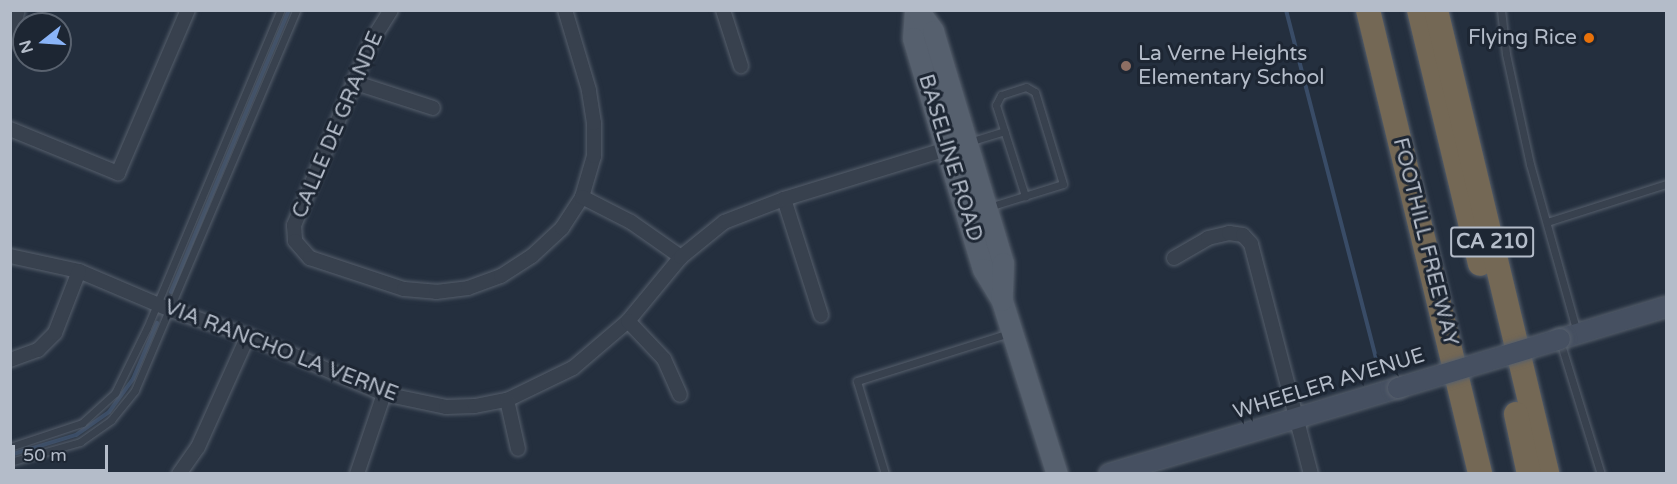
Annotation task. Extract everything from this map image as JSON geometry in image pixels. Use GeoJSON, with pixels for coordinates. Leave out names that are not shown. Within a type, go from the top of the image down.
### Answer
{"type":"FeatureCollection","features":[{"type":"Feature","properties":{"kind":"highway","name":"FOOTHILL FREEWAY"},"geometry":{"type":"LineString","coordinates":[[1368,10],[1480,474]]}},
{"type":"Feature","properties":{"kind":"highway"},"geometry":{"type":"LineString","coordinates":[[1419,10],[1529,474]]}},
{"type":"Feature","properties":{"kind":"highway","name":"CA 210"},"geometry":{"type":"LineString","coordinates":[[1436,10],[1546,474]]}},
{"type":"Feature","properties":{"kind":"highway"},"geometry":{"type":"LineString","coordinates":[[1461,394],[1482,412],[1497,474]]}},
{"type":"Feature","properties":{"kind":"main road","name":"BASELINE ROAD"},"geometry":{"type":"LineString","coordinates":[[916,10],[913,38],[956,146],[986,208],[1003,263],[1002,301]]}},
{"type":"Feature","properties":{"kind":"main road","name":"BASELINE ROAD"},"geometry":{"type":"LineString","coordinates":[[956,146],[983,269],[1002,301],[1057,474]]}},
{"type":"Feature","properties":{"kind":"main road","name":"WHEELER AVENUE"},"geometry":{"type":"LineString","coordinates":[[1108,474],[1296,420],[1666,307]]}},
{"type":"Feature","properties":{"kind":"street"},"geometry":{"type":"LineString","coordinates":[[10,41],[18,10]]}},
{"type":"Feature","properties":{"kind":"street"},"geometry":{"type":"LineString","coordinates":[[10,129],[118,173],[188,10]]}},
{"type":"Feature","properties":{"kind":"street","name":"CALLE DE GRANDE"},"geometry":{"type":"LineString","coordinates":[[391,10],[371,42],[294,225],[295,242],[310,258],[404,289],[436,292],[468,288],[501,276],[532,256],[562,228],[582,197]]}},
{"type":"Feature","properties":{"kind":"street"},"geometry":{"type":"LineString","coordinates":[[565,10],[589,90],[594,123],[594,156],[582,197],[631,222],[681,257]]}},
{"type":"Feature","properties":{"kind":"street"},"geometry":{"type":"LineString","coordinates":[[723,10],[741,66]]}},
{"type":"Feature","properties":{"kind":"street"},"geometry":{"type":"LineString","coordinates":[[353,82],[433,108]]}},
{"type":"Feature","properties":{"kind":"street","name":"VIA RANCHO LA VERNE"},"geometry":{"type":"LineString","coordinates":[[10,256],[80,271],[171,310],[248,336],[384,394],[446,406],[507,400],[573,368],[628,321],[681,257],[724,222],[784,199],[956,146]]}},
{"type":"Feature","properties":{"kind":"street"},"geometry":{"type":"LineString","coordinates":[[784,199],[821,315]]}},
{"type":"Feature","properties":{"kind":"street"},"geometry":{"type":"LineString","coordinates":[[1174,258],[1208,238],[1228,233],[1243,235],[1251,244],[1311,474]]}},
{"type":"Feature","properties":{"kind":"street"},"geometry":{"type":"LineString","coordinates":[[10,360],[38,350],[54,333],[80,271]]}},
{"type":"Feature","properties":{"kind":"street"},"geometry":{"type":"LineString","coordinates":[[628,321],[664,359],[680,395]]}},
{"type":"Feature","properties":{"kind":"street"},"geometry":{"type":"LineString","coordinates":[[179,474],[198,447],[248,336]]}},
{"type":"Feature","properties":{"kind":"street"},"geometry":{"type":"LineString","coordinates":[[357,474],[384,394]]}},
{"type":"Feature","properties":{"kind":"street"},"geometry":{"type":"LineString","coordinates":[[507,400],[518,449]]}},
{"type":"Feature","properties":{"kind":"lane"},"geometry":{"type":"LineString","coordinates":[[10,447],[66,431],[100,411],[126,375],[281,10]]}},
{"type":"Feature","properties":{"kind":"lane"},"geometry":{"type":"LineString","coordinates":[[10,462],[80,441],[111,420],[135,390],[171,310],[296,10]]}},
{"type":"Feature","properties":{"kind":"lane"},"geometry":{"type":"LineString","coordinates":[[1501,10],[1506,54],[1546,222],[1568,336],[1601,474]]}},
{"type":"Feature","properties":{"kind":"lane"},"geometry":{"type":"LineString","coordinates":[[986,208],[1025,196],[1063,184],[1035,92],[1026,87],[997,99],[1004,131],[1025,196]]}},
{"type":"Feature","properties":{"kind":"lane"},"geometry":{"type":"LineString","coordinates":[[956,146],[1004,131]]}},
{"type":"Feature","properties":{"kind":"lane"},"geometry":{"type":"LineString","coordinates":[[1546,222],[1666,184]]}},
{"type":"Feature","properties":{"kind":"lane"},"geometry":{"type":"LineString","coordinates":[[885,474],[857,381],[1012,331]]}},
{"type":"Feature","properties":{"kind":"waterway"},"geometry":{"type":"LineString","coordinates":[[171,292],[289,10]]}},
{"type":"Feature","properties":{"kind":"waterway"},"geometry":{"type":"LineString","coordinates":[[1286,10],[1377,362]]}},
{"type":"Feature","properties":{"kind":"waterway"},"geometry":{"type":"LineString","coordinates":[[10,455],[76,435],[109,412],[133,379],[157,323]]}},
{"type":"Feature","properties":{"kind":"place","name":"Flying Rice"},"geometry":{"type":"Point","coordinates":[1589,38]}},
{"type":"Feature","properties":{"kind":"place","name":"La Verne Heights Elementary School"},"geometry":{"type":"Point","coordinates":[1126,66]}}]}
